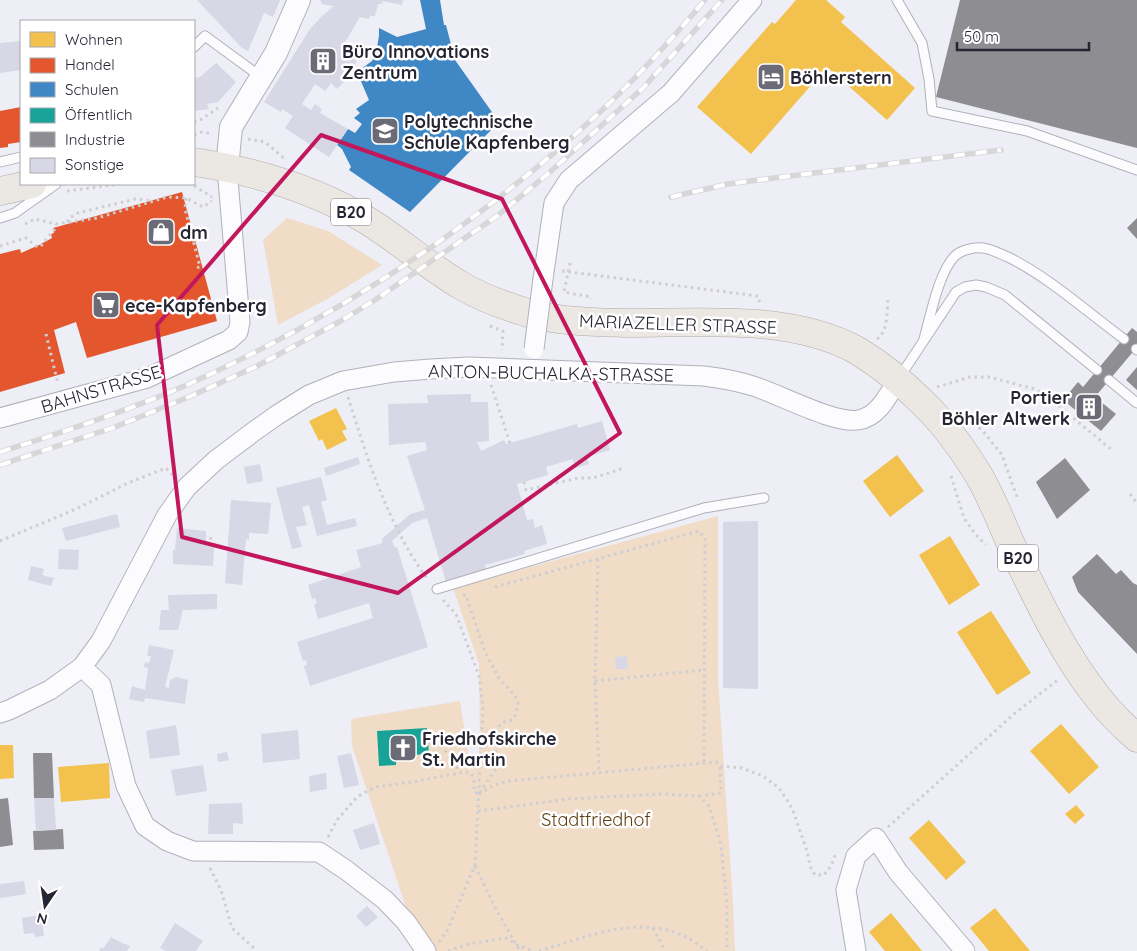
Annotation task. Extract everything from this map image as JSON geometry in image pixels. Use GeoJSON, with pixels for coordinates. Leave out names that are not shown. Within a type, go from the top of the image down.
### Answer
{"type":"FeatureCollection","features":[{"type":"Feature","properties":{"kind":"main road","name":"B20"},"geometry":{"type":"LineString","coordinates":[[195,162],[226,168]]}},
{"type":"Feature","properties":{"kind":"main road","name":"MARIAZELLER STRASSE"},"geometry":{"type":"LineString","coordinates":[[226,168],[300,188],[330,201],[368,221],[461,285],[492,301],[531,314],[574,322],[744,323],[794,329],[826,338],[856,350],[897,380],[922,402],[952,434],[979,475],[1024,570],[1054,629],[1076,666],[1096,696],[1137,738]]}},
{"type":"Feature","properties":{"kind":"main road"},"geometry":{"type":"LineString","coordinates":[[0,191],[27,185]]}},
{"type":"Feature","properties":{"kind":"street"},"geometry":{"type":"LineString","coordinates":[[226,168],[229,136],[232,126],[276,54],[299,0]]}},
{"type":"Feature","properties":{"kind":"street"},"geometry":{"type":"LineString","coordinates":[[531,370],[554,203],[569,180],[671,93],[752,0]]}},
{"type":"Feature","properties":{"kind":"street","name":"BAHNSTRASSE"},"geometry":{"type":"LineString","coordinates":[[0,418],[147,378],[229,340],[238,332],[240,322],[226,168]]}},
{"type":"Feature","properties":{"kind":"street","name":"ANTON-BUCHALKA-STRASSE"},"geometry":{"type":"LineString","coordinates":[[0,713],[50,690],[82,667],[101,641],[167,515],[186,487],[216,460],[277,415],[308,395],[343,381],[394,372],[431,368],[469,367],[704,376],[728,379],[753,386],[840,420],[858,420],[871,416],[880,407],[897,380]]}},
{"type":"Feature","properties":{"kind":"street"},"geometry":{"type":"LineString","coordinates":[[82,667],[101,685],[126,786],[145,826],[167,841],[193,851],[319,852],[385,900],[432,948]]}},
{"type":"Feature","properties":{"kind":"street"},"geometry":{"type":"LineString","coordinates":[[856,951],[846,890],[856,856],[876,838],[898,872],[965,951]]}},
{"type":"Feature","properties":{"kind":"lane"},"geometry":{"type":"LineString","coordinates":[[897,0],[922,43],[929,79],[932,111],[1027,131],[1137,170]]}},
{"type":"Feature","properties":{"kind":"lane"},"geometry":{"type":"LineString","coordinates":[[195,46],[205,36],[262,78]]}},
{"type":"Feature","properties":{"kind":"lane"},"geometry":{"type":"LineString","coordinates":[[0,162],[20,157]]}},
{"type":"Feature","properties":{"kind":"lane"},"geometry":{"type":"LineString","coordinates":[[0,218],[15,213],[55,185]]}},
{"type":"Feature","properties":{"kind":"lane"},"geometry":{"type":"LineString","coordinates":[[924,338],[936,294],[946,269],[955,256],[972,248],[983,248],[993,250],[1045,279],[1124,339]]}},
{"type":"Feature","properties":{"kind":"lane"},"geometry":{"type":"LineString","coordinates":[[897,380],[956,292],[964,287],[976,285],[1005,294],[1097,370]]}},
{"type":"Feature","properties":{"kind":"lane"},"geometry":{"type":"LineString","coordinates":[[1109,380],[1137,403]]}},
{"type":"Feature","properties":{"kind":"lane"},"geometry":{"type":"LineString","coordinates":[[437,589],[704,508],[764,498]]}},
{"type":"Feature","properties":{"kind":"path"},"geometry":{"type":"LineString","coordinates":[[195,135],[202,132]]}},
{"type":"Feature","properties":{"kind":"path"},"geometry":{"type":"LineString","coordinates":[[35,219],[56,224],[97,218],[166,197],[186,198],[203,207],[214,199],[193,185]]}},
{"type":"Feature","properties":{"kind":"path"},"geometry":{"type":"LineString","coordinates":[[186,198],[185,209],[200,267],[195,268]]}},
{"type":"Feature","properties":{"kind":"path"},"geometry":{"type":"LineString","coordinates":[[67,222],[71,216],[78,213],[134,199],[153,201]]}},
{"type":"Feature","properties":{"kind":"path"},"geometry":{"type":"LineString","coordinates":[[0,246],[26,238],[40,247],[54,230],[56,224]]}},
{"type":"Feature","properties":{"kind":"path"},"geometry":{"type":"LineString","coordinates":[[570,263],[564,292],[591,296],[592,305]]}},
{"type":"Feature","properties":{"kind":"path"},"geometry":{"type":"LineString","coordinates":[[544,273],[568,272],[758,296],[762,309]]}},
{"type":"Feature","properties":{"kind":"path"},"geometry":{"type":"LineString","coordinates":[[881,336],[885,325],[888,299]]}},
{"type":"Feature","properties":{"kind":"path"},"geometry":{"type":"LineString","coordinates":[[488,325],[503,331],[502,356]]}},
{"type":"Feature","properties":{"kind":"path"},"geometry":{"type":"LineString","coordinates":[[46,334],[56,379]]}},
{"type":"Feature","properties":{"kind":"path"},"geometry":{"type":"LineString","coordinates":[[937,387],[970,377],[989,377],[1034,389],[1052,400],[1113,451]]}},
{"type":"Feature","properties":{"kind":"path"},"geometry":{"type":"LineString","coordinates":[[489,379],[510,443]]}},
{"type":"Feature","properties":{"kind":"path"},"geometry":{"type":"LineString","coordinates":[[343,381],[371,471],[402,541],[422,572],[437,589],[444,602],[456,614],[479,676],[483,708],[475,865],[447,931],[432,948]]}},
{"type":"Feature","properties":{"kind":"path"},"geometry":{"type":"LineString","coordinates":[[0,541],[166,468],[186,487]]}},
{"type":"Feature","properties":{"kind":"path"},"geometry":{"type":"LineString","coordinates":[[524,482],[526,490],[578,478],[593,478],[624,468]]}},
{"type":"Feature","properties":{"kind":"path"},"geometry":{"type":"LineString","coordinates":[[948,470],[964,518],[976,535],[988,547]]}},
{"type":"Feature","properties":{"kind":"path"},"geometry":{"type":"LineString","coordinates":[[1130,494],[1137,503]]}},
{"type":"Feature","properties":{"kind":"path"},"geometry":{"type":"LineString","coordinates":[[494,587],[698,531],[705,538],[704,762]]}},
{"type":"Feature","properties":{"kind":"path"},"geometry":{"type":"LineString","coordinates":[[210,546],[211,533]]}},
{"type":"Feature","properties":{"kind":"path"},"geometry":{"type":"LineString","coordinates":[[598,559],[595,681],[599,772]]}},
{"type":"Feature","properties":{"kind":"path"},"geometry":{"type":"LineString","coordinates":[[458,597],[475,592]]}},
{"type":"Feature","properties":{"kind":"path"},"geometry":{"type":"LineString","coordinates":[[466,595],[484,652],[500,680],[514,694],[518,702],[516,714],[512,720],[503,722],[499,726],[496,736],[496,769],[479,794]]}},
{"type":"Feature","properties":{"kind":"path"},"geometry":{"type":"LineString","coordinates":[[444,602],[451,599]]}},
{"type":"Feature","properties":{"kind":"path"},"geometry":{"type":"LineString","coordinates":[[876,838],[1014,714],[1076,666]]}},
{"type":"Feature","properties":{"kind":"path"},"geometry":{"type":"LineString","coordinates":[[595,681],[704,670]]}},
{"type":"Feature","properties":{"kind":"path"},"geometry":{"type":"LineString","coordinates":[[428,742],[440,744],[451,762],[460,772]]}},
{"type":"Feature","properties":{"kind":"path"},"geometry":{"type":"LineString","coordinates":[[479,794],[494,785],[509,781],[716,762],[720,766],[742,768],[763,776],[780,788],[792,808],[811,868],[815,875],[824,875],[831,866],[837,850]]}},
{"type":"Feature","properties":{"kind":"path"},"geometry":{"type":"LineString","coordinates":[[478,810],[568,799],[661,794],[699,796],[721,794],[720,766]]}},
{"type":"Feature","properties":{"kind":"path"},"geometry":{"type":"LineString","coordinates":[[319,852],[337,820],[357,797],[375,787],[412,782],[460,772],[471,773],[474,781],[474,792],[479,794]]}},
{"type":"Feature","properties":{"kind":"path"},"geometry":{"type":"LineString","coordinates":[[699,796],[709,806],[721,845],[727,904],[727,951]]}},
{"type":"Feature","properties":{"kind":"path"},"geometry":{"type":"LineString","coordinates":[[193,851],[211,869],[221,890],[232,928],[256,950]]}},
{"type":"Feature","properties":{"kind":"path"},"geometry":{"type":"LineString","coordinates":[[475,865],[497,911],[519,946],[520,951]]}},
{"type":"Feature","properties":{"kind":"path"},"geometry":{"type":"LineString","coordinates":[[539,951],[626,926],[653,928],[687,938],[707,951]]}},
{"type":"Feature","properties":{"kind":"path"},"geometry":{"type":"LineString","coordinates":[[653,928],[665,951]]}},
{"type":"Feature","properties":{"kind":"path"},"geometry":{"type":"LineString","coordinates":[[448,951],[469,944],[506,938],[519,946],[534,951]]}},
{"type":"Feature","properties":{"kind":"highlighted area"},"geometry":{"type":"Polygon","coordinates":[[[321,135],[502,199],[620,433],[398,593],[182,537],[157,325],[321,135]]]}},
{"type":"Feature","properties":{"kind":"green space"},"geometry":{"type":"Polygon","coordinates":[[[287,218],[328,231],[382,265],[329,298],[278,325],[263,240],[287,218]]]}},
{"type":"Feature","properties":{"kind":"green space","name":"Stadtfriedhof"},"geometry":{"type":"Polygon","coordinates":[[[718,516],[718,678],[735,951],[431,951],[424,932],[406,907],[352,746],[351,719],[460,701],[469,766],[477,765],[480,745],[479,664],[453,588],[718,516]]]}},
{"type":"Feature","properties":{"kind":"building: Wohnen","name":"Böhlerstern"},"geometry":{"type":"Polygon","coordinates":[[[796,0],[826,0],[845,17],[841,22],[915,88],[887,120],[827,67],[751,154],[697,107],[772,22],[775,24],[796,0]]]}},
{"type":"Feature","properties":{"kind":"building: Wohnen"},"geometry":{"type":"Polygon","coordinates":[[[336,408],[347,429],[342,431],[347,440],[327,450],[322,439],[319,441],[309,421],[336,408]]]}},
{"type":"Feature","properties":{"kind":"building: Wohnen"},"geometry":{"type":"Polygon","coordinates":[[[897,455],[924,491],[890,517],[863,481],[897,455]]]}},
{"type":"Feature","properties":{"kind":"building: Wohnen"},"geometry":{"type":"Polygon","coordinates":[[[950,536],[980,585],[949,605],[919,555],[950,536]]]}},
{"type":"Feature","properties":{"kind":"building: Wohnen"},"geometry":{"type":"Polygon","coordinates":[[[991,611],[1031,673],[997,695],[957,632],[991,611]]]}},
{"type":"Feature","properties":{"kind":"building: Wohnen"},"geometry":{"type":"Polygon","coordinates":[[[1061,724],[1099,767],[1069,794],[1030,751],[1061,724]]]}},
{"type":"Feature","properties":{"kind":"building: Wohnen"},"geometry":{"type":"Polygon","coordinates":[[[0,745],[13,745],[14,778],[0,779],[0,745]]]}},
{"type":"Feature","properties":{"kind":"building: Wohnen"},"geometry":{"type":"Polygon","coordinates":[[[109,763],[110,798],[61,802],[58,767],[109,763]]]}},
{"type":"Feature","properties":{"kind":"building: Wohnen"},"geometry":{"type":"Polygon","coordinates":[[[1076,805],[1085,815],[1075,824],[1065,814],[1076,805]]]}},
{"type":"Feature","properties":{"kind":"building: Wohnen"},"geometry":{"type":"Polygon","coordinates":[[[929,820],[966,862],[946,880],[909,838],[929,820]]]}},
{"type":"Feature","properties":{"kind":"building: Wohnen"},"geometry":{"type":"Polygon","coordinates":[[[995,908],[1030,951],[989,951],[970,928],[995,908]]]}},
{"type":"Feature","properties":{"kind":"building: Wohnen"},"geometry":{"type":"Polygon","coordinates":[[[891,913],[922,951],[885,951],[869,932],[891,913]]]}},
{"type":"Feature","properties":{"kind":"building: Handel"},"geometry":{"type":"Polygon","coordinates":[[[20,107],[20,142],[8,144],[8,147],[0,148],[0,111],[20,107]]]}},
{"type":"Feature","properties":{"kind":"building: Handel","name":"ece-Kapfenberg"},"geometry":{"type":"Polygon","coordinates":[[[182,192],[217,321],[87,358],[76,322],[54,330],[65,373],[0,392],[0,254],[20,249],[21,253],[39,245],[52,238],[53,228],[182,192]]]}},
{"type":"Feature","properties":{"kind":"building: Schulen"},"geometry":{"type":"Polygon","coordinates":[[[420,0],[440,0],[444,25],[446,25],[455,60],[499,122],[410,212],[349,170],[351,167],[342,149],[337,145],[348,129],[355,133],[362,124],[354,118],[360,113],[356,109],[369,100],[357,72],[372,61],[376,53],[379,28],[397,37],[426,29],[420,0]]]}},
{"type":"Feature","properties":{"kind":"building: Öffentlich","name":"Friedhofskirche St. Martin"},"geometry":{"type":"Polygon","coordinates":[[[427,728],[429,754],[396,756],[396,765],[379,766],[377,731],[427,728]]]}},
{"type":"Feature","properties":{"kind":"building: Industrie"},"geometry":{"type":"Polygon","coordinates":[[[960,0],[1137,0],[1137,148],[936,97],[960,0]]]}},
{"type":"Feature","properties":{"kind":"building: Industrie"},"geometry":{"type":"Polygon","coordinates":[[[1137,218],[1137,239],[1127,228],[1137,218]]]}},
{"type":"Feature","properties":{"kind":"building: Industrie"},"geometry":{"type":"Polygon","coordinates":[[[1132,328],[1137,332],[1137,347],[1095,397],[1116,414],[1101,431],[1063,400],[1078,382],[1083,387],[1132,328]]]}},
{"type":"Feature","properties":{"kind":"building: Industrie"},"geometry":{"type":"Polygon","coordinates":[[[1137,367],[1137,390],[1126,380],[1137,367]]]}},
{"type":"Feature","properties":{"kind":"building: Industrie"},"geometry":{"type":"Polygon","coordinates":[[[1065,458],[1090,490],[1057,519],[1036,482],[1065,458]]]}},
{"type":"Feature","properties":{"kind":"building: Industrie"},"geometry":{"type":"Polygon","coordinates":[[[1097,554],[1116,574],[1121,570],[1137,585],[1137,654],[1078,592],[1072,577],[1097,554]]]}},
{"type":"Feature","properties":{"kind":"building: Industrie"},"geometry":{"type":"Polygon","coordinates":[[[33,753],[52,753],[54,798],[34,798],[33,753]]]}},
{"type":"Feature","properties":{"kind":"building: Industrie"},"geometry":{"type":"Polygon","coordinates":[[[8,798],[13,845],[0,847],[0,799],[8,798]]]}},
{"type":"Feature","properties":{"kind":"building: Industrie"},"geometry":{"type":"Polygon","coordinates":[[[63,829],[64,849],[34,850],[33,831],[63,829]]]}},
{"type":"Feature","properties":{"kind":"building: Sonstige"},"geometry":{"type":"Polygon","coordinates":[[[197,0],[280,0],[273,17],[264,13],[248,51],[242,48],[197,0]]]}},
{"type":"Feature","properties":{"kind":"building: Sonstige","name":"Büro Innovations Zentrum"},"geometry":{"type":"Polygon","coordinates":[[[320,0],[403,0],[402,5],[382,1],[382,4],[378,4],[375,16],[370,16],[369,19],[360,17],[341,49],[357,57],[355,66],[350,66],[341,77],[345,81],[337,89],[331,83],[325,91],[315,84],[302,104],[311,110],[315,104],[322,109],[320,113],[348,129],[329,157],[285,128],[293,116],[282,109],[281,112],[264,102],[310,29],[334,6],[322,4],[320,0]]]}},
{"type":"Feature","properties":{"kind":"building: Sonstige"},"geometry":{"type":"Polygon","coordinates":[[[20,41],[20,70],[0,73],[0,43],[20,41]]]}},
{"type":"Feature","properties":{"kind":"building: Sonstige"},"geometry":{"type":"Polygon","coordinates":[[[216,63],[236,82],[218,102],[207,104],[209,109],[195,111],[195,78],[200,77],[216,63]]]}},
{"type":"Feature","properties":{"kind":"building: Sonstige"},"geometry":{"type":"Polygon","coordinates":[[[471,394],[471,402],[488,402],[489,441],[477,442],[481,451],[504,440],[506,444],[577,424],[578,428],[602,421],[610,450],[587,457],[589,464],[575,468],[573,459],[546,467],[548,475],[517,484],[527,520],[533,519],[535,528],[542,525],[547,544],[524,551],[525,554],[485,565],[486,571],[446,582],[427,518],[412,523],[392,541],[395,548],[397,547],[428,647],[310,686],[304,666],[307,665],[306,660],[303,661],[297,642],[373,618],[369,603],[318,619],[314,604],[317,603],[315,598],[312,599],[308,585],[361,567],[356,550],[383,543],[382,539],[410,514],[425,510],[407,456],[427,450],[425,442],[389,445],[388,404],[428,403],[427,395],[471,394]]]}},
{"type":"Feature","properties":{"kind":"building: Sonstige"},"geometry":{"type":"Polygon","coordinates":[[[358,457],[360,464],[326,476],[324,468],[358,457]]]}},
{"type":"Feature","properties":{"kind":"building: Sonstige"},"geometry":{"type":"Polygon","coordinates":[[[260,464],[263,481],[247,484],[244,467],[260,464]]]}},
{"type":"Feature","properties":{"kind":"building: Sonstige"},"geometry":{"type":"Polygon","coordinates":[[[321,477],[327,500],[321,502],[327,525],[355,518],[357,526],[317,536],[309,505],[302,507],[307,525],[296,527],[302,547],[292,549],[276,488],[321,477]]]}},
{"type":"Feature","properties":{"kind":"building: Sonstige"},"geometry":{"type":"Polygon","coordinates":[[[231,500],[271,503],[268,534],[249,533],[249,540],[246,539],[242,585],[225,583],[231,500]]]}},
{"type":"Feature","properties":{"kind":"building: Sonstige"},"geometry":{"type":"Polygon","coordinates":[[[117,514],[120,527],[66,541],[62,528],[117,514]]]}},
{"type":"Feature","properties":{"kind":"building: Sonstige"},"geometry":{"type":"Polygon","coordinates":[[[758,521],[758,689],[723,688],[723,522],[758,521]]]}},
{"type":"Feature","properties":{"kind":"building: Sonstige"},"geometry":{"type":"Polygon","coordinates":[[[177,528],[206,531],[206,546],[214,547],[213,566],[173,564],[173,550],[175,550],[177,528]]]}},
{"type":"Feature","properties":{"kind":"building: Sonstige"},"geometry":{"type":"Polygon","coordinates":[[[59,549],[79,550],[78,570],[58,569],[59,549]]]}},
{"type":"Feature","properties":{"kind":"building: Sonstige"},"geometry":{"type":"Polygon","coordinates":[[[31,566],[44,569],[42,575],[54,578],[51,586],[28,580],[31,566]]]}},
{"type":"Feature","properties":{"kind":"building: Sonstige"},"geometry":{"type":"Polygon","coordinates":[[[217,594],[217,609],[183,610],[178,630],[159,630],[161,610],[169,610],[168,595],[217,594]]]}},
{"type":"Feature","properties":{"kind":"building: Sonstige"},"geometry":{"type":"Polygon","coordinates":[[[149,645],[174,650],[165,687],[169,688],[170,680],[176,677],[188,680],[185,704],[145,698],[144,702],[129,699],[132,686],[145,690],[148,668],[144,667],[145,662],[149,663],[151,656],[147,656],[149,645]]]}},
{"type":"Feature","properties":{"kind":"building: Sonstige"},"geometry":{"type":"Polygon","coordinates":[[[627,656],[628,669],[616,669],[615,657],[627,656]]]}},
{"type":"Feature","properties":{"kind":"building: Sonstige"},"geometry":{"type":"Polygon","coordinates":[[[176,725],[180,755],[150,759],[146,731],[176,725]]]}},
{"type":"Feature","properties":{"kind":"building: Sonstige"},"geometry":{"type":"Polygon","coordinates":[[[298,730],[300,759],[263,763],[261,734],[298,730]]]}},
{"type":"Feature","properties":{"kind":"building: Sonstige"},"geometry":{"type":"Polygon","coordinates":[[[227,752],[229,760],[218,762],[217,754],[227,752]]]}},
{"type":"Feature","properties":{"kind":"building: Sonstige"},"geometry":{"type":"Polygon","coordinates":[[[351,753],[359,785],[344,788],[337,756],[351,753]]]}},
{"type":"Feature","properties":{"kind":"building: Sonstige"},"geometry":{"type":"Polygon","coordinates":[[[203,765],[207,791],[176,796],[171,770],[203,765]]]}},
{"type":"Feature","properties":{"kind":"building: Sonstige"},"geometry":{"type":"Polygon","coordinates":[[[326,773],[327,789],[310,792],[309,776],[326,773]]]}},
{"type":"Feature","properties":{"kind":"building: Sonstige"},"geometry":{"type":"Polygon","coordinates":[[[34,798],[54,798],[56,830],[36,831],[34,798]]]}},
{"type":"Feature","properties":{"kind":"building: Sonstige"},"geometry":{"type":"Polygon","coordinates":[[[242,803],[243,824],[233,823],[233,834],[208,834],[209,804],[242,803]]]}},
{"type":"Feature","properties":{"kind":"building: Sonstige"},"geometry":{"type":"Polygon","coordinates":[[[374,823],[380,844],[360,850],[353,830],[374,823]]]}},
{"type":"Feature","properties":{"kind":"building: Sonstige"},"geometry":{"type":"Polygon","coordinates":[[[24,881],[26,894],[0,898],[0,884],[24,881]]]}},
{"type":"Feature","properties":{"kind":"building: Sonstige"},"geometry":{"type":"Polygon","coordinates":[[[367,906],[378,917],[366,927],[356,916],[367,906]]]}},
{"type":"Feature","properties":{"kind":"building: Sonstige"},"geometry":{"type":"Polygon","coordinates":[[[41,915],[44,936],[35,937],[34,933],[24,934],[22,918],[41,915]]]}},
{"type":"Feature","properties":{"kind":"building: Sonstige"},"geometry":{"type":"Polygon","coordinates":[[[175,923],[203,941],[196,951],[166,951],[160,948],[175,923]]]}},
{"type":"Feature","properties":{"kind":"building: Sonstige"},"geometry":{"type":"Polygon","coordinates":[[[111,937],[130,946],[127,951],[99,951],[101,947],[103,949],[111,937]]]}},
{"type":"Feature","properties":{"kind":"railway"},"geometry":{"type":"LineString","coordinates":[[0,452],[95,421],[189,384],[299,329],[353,298],[456,229],[554,153],[628,85],[705,0]]}},
{"type":"Feature","properties":{"kind":"railway"},"geometry":{"type":"LineString","coordinates":[[0,465],[115,427],[191,396],[255,367],[339,322],[375,300],[497,216],[550,172],[643,88],[722,0]]}},
{"type":"Feature","properties":{"kind":"railway"},"geometry":{"type":"LineString","coordinates":[[671,197],[728,184],[1001,150]]}},
{"type":"Feature","properties":{"kind":"place","name":"Büro Innovations Zentrum"},"geometry":{"type":"Point","coordinates":[323,61]}},
{"type":"Feature","properties":{"kind":"place","name":"Böhlerstern"},"geometry":{"type":"Point","coordinates":[771,77]}},
{"type":"Feature","properties":{"kind":"place","name":"Polytechnische Schule Kapfenberg"},"geometry":{"type":"Point","coordinates":[385,131]}},
{"type":"Feature","properties":{"kind":"place","name":"dm"},"geometry":{"type":"Point","coordinates":[161,232]}},
{"type":"Feature","properties":{"kind":"place","name":"ece-Kapfenberg"},"geometry":{"type":"Point","coordinates":[106,305]}},
{"type":"Feature","properties":{"kind":"place","name":"Portier Böhler Altwerk"},"geometry":{"type":"Point","coordinates":[1089,407]}},
{"type":"Feature","properties":{"kind":"place","name":"Friedhofskirche St. Martin"},"geometry":{"type":"Point","coordinates":[403,748]}}]}
